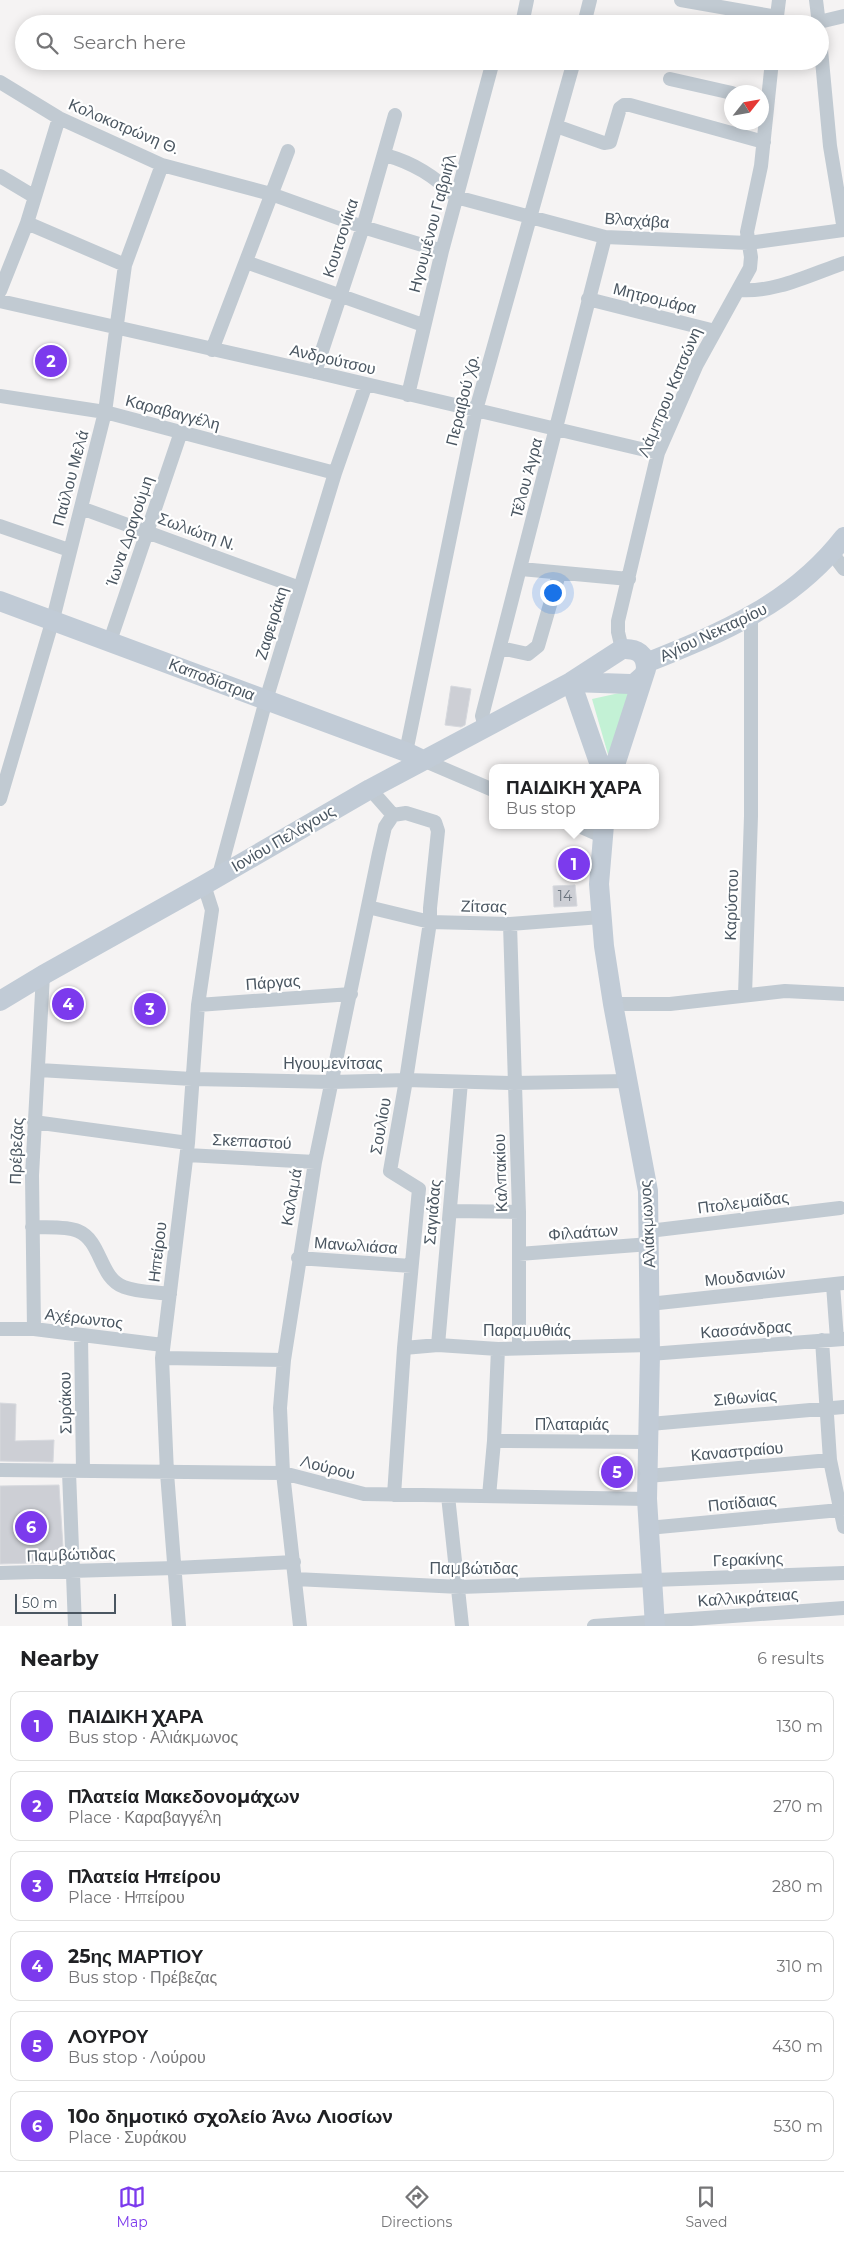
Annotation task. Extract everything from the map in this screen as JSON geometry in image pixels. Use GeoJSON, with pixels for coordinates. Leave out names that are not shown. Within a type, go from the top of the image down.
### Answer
{"type":"FeatureCollection","features":[{"type":"Feature","properties":{"kind":"street"},"geometry":{"type":"LineString","coordinates":[[524,15],[526,0]]}},
{"type":"Feature","properties":{"kind":"street"},"geometry":{"type":"LineString","coordinates":[[586,15],[590,0]]}},
{"type":"Feature","properties":{"kind":"street"},"geometry":{"type":"LineString","coordinates":[[681,0],[752,15]]}},
{"type":"Feature","properties":{"kind":"street"},"geometry":{"type":"LineString","coordinates":[[777,15],[779,0]]}},
{"type":"Feature","properties":{"kind":"street"},"geometry":{"type":"LineString","coordinates":[[816,0],[818,15]]}},
{"type":"Feature","properties":{"kind":"street"},"geometry":{"type":"LineString","coordinates":[[829,20],[844,16]]}},
{"type":"Feature","properties":{"kind":"street","name":"Ηγουμένου Γαβριήλ"},"geometry":{"type":"LineString","coordinates":[[408,394],[442,251],[491,70]]}},
{"type":"Feature","properties":{"kind":"street","name":"Περαιβού Χρ."},"geometry":{"type":"LineString","coordinates":[[414,756],[476,410],[572,70]]}},
{"type":"Feature","properties":{"kind":"street","name":"Λάμπρου Κατσώνη"},"geometry":{"type":"LineString","coordinates":[[768,85],[770,70]]}},
{"type":"Feature","properties":{"kind":"street"},"geometry":{"type":"LineString","coordinates":[[823,70],[830,146],[844,230]]}},
{"type":"Feature","properties":{"kind":"street"},"geometry":{"type":"LineString","coordinates":[[670,79],[724,91]]}},
{"type":"Feature","properties":{"kind":"street","name":"Κολοκοτρώνη Θ."},"geometry":{"type":"LineString","coordinates":[[0,82],[59,118],[162,165],[271,194],[363,227],[442,251]]}},
{"type":"Feature","properties":{"kind":"street"},"geometry":{"type":"LineString","coordinates":[[556,126],[604,143],[610,142],[620,108],[624,104],[630,104],[764,142]]}},
{"type":"Feature","properties":{"kind":"street","name":"Κουτσονίκα"},"geometry":{"type":"LineString","coordinates":[[315,372],[363,227],[395,115]]}},
{"type":"Feature","properties":{"kind":"street"},"geometry":{"type":"LineString","coordinates":[[0,291],[27,223],[59,118]]}},
{"type":"Feature","properties":{"kind":"street","name":"Λάμπρου Κατσώνη"},"geometry":{"type":"LineString","coordinates":[[622,649],[618,632],[618,621],[658,453],[697,364],[750,268],[748,224],[761,166],[764,130]]}},
{"type":"Feature","properties":{"kind":"street"},"geometry":{"type":"LineString","coordinates":[[212,350],[288,151]]}},
{"type":"Feature","properties":{"kind":"street","name":"Βλαχάβα"},"geometry":{"type":"LineString","coordinates":[[385,155],[404,160],[419,167],[438,180],[456,197],[605,237],[748,243],[844,230]]}},
{"type":"Feature","properties":{"kind":"street","name":"Παύλου Μελά"},"geometry":{"type":"LineString","coordinates":[[0,799],[53,619],[105,412],[125,265],[162,165]]}},
{"type":"Feature","properties":{"kind":"street"},"geometry":{"type":"LineString","coordinates":[[0,176],[35,197]]}},
{"type":"Feature","properties":{"kind":"street"},"geometry":{"type":"LineString","coordinates":[[27,223],[125,265]]}},
{"type":"Feature","properties":{"kind":"street","name":"Τέλου Άγρα"},"geometry":{"type":"LineString","coordinates":[[485,726],[482,716],[557,430],[588,299],[605,237]]}},
{"type":"Feature","properties":{"kind":"street"},"geometry":{"type":"LineString","coordinates":[[246,262],[424,325]]}},
{"type":"Feature","properties":{"kind":"street"},"geometry":{"type":"LineString","coordinates":[[738,290],[765,290],[844,263]]}},
{"type":"Feature","properties":{"kind":"street","name":"Μητρομάρα"},"geometry":{"type":"LineString","coordinates":[[588,299],[715,331]]}},
{"type":"Feature","properties":{"kind":"street","name":"Ανδρούτσου"},"geometry":{"type":"LineString","coordinates":[[0,301],[315,372],[658,453]]}},
{"type":"Feature","properties":{"kind":"street","name":"Ζαφειράκη"},"geometry":{"type":"LineString","coordinates":[[211,880],[300,588],[366,384]]}},
{"type":"Feature","properties":{"kind":"street","name":"Καραβαγγέλη"},"geometry":{"type":"LineString","coordinates":[[0,396],[105,412],[336,473]]}},
{"type":"Feature","properties":{"kind":"street","name":"Ίωνα Δραγούμη"},"geometry":{"type":"LineString","coordinates":[[110,641],[181,432]]}},
{"type":"Feature","properties":{"kind":"street","name":"Σωλιώτη Ν."},"geometry":{"type":"LineString","coordinates":[[81,508],[300,588]]}},
{"type":"Feature","properties":{"kind":"street"},"geometry":{"type":"LineString","coordinates":[[0,526],[70,550]]}},
{"type":"Feature","properties":{"kind":"street","name":"Αγίου Νεκταρίου"},"geometry":{"type":"LineString","coordinates":[[571,682],[630,684],[640,680],[645,669],[682,649],[751,617],[780,599],[811,574],[832,553],[844,537]]}},
{"type":"Feature","properties":{"kind":"street"},"geometry":{"type":"LineString","coordinates":[[832,553],[844,569]]}},
{"type":"Feature","properties":{"kind":"street"},"geometry":{"type":"LineString","coordinates":[[521,569],[629,579]]}},
{"type":"Feature","properties":{"kind":"street"},"geometry":{"type":"LineString","coordinates":[[500,648],[528,654],[538,646],[559,574]]}},
{"type":"Feature","properties":{"kind":"street","name":"Καποδίστρια"},"geometry":{"type":"LineString","coordinates":[[0,600],[414,756]]}},
{"type":"Feature","properties":{"kind":"street","name":"Καρύστου"},"geometry":{"type":"LineString","coordinates":[[745,995],[752,816],[751,617]]}},
{"type":"Feature","properties":{"kind":"street","name":"Αγίου Νεκταρίου"},"geometry":{"type":"LineString","coordinates":[[622,649],[630,648],[641,653],[645,669]]}},
{"type":"Feature","properties":{"kind":"street"},"geometry":{"type":"LineString","coordinates":[[601,764],[571,682],[622,649]]}},
{"type":"Feature","properties":{"kind":"street"},"geometry":{"type":"LineString","coordinates":[[615,764],[645,669]]}},
{"type":"Feature","properties":{"kind":"street","name":"Ιονίου Πελάγους"},"geometry":{"type":"LineString","coordinates":[[0,1001],[43,974],[370,789],[414,756],[485,726],[571,682]]}},
{"type":"Feature","properties":{"kind":"street"},"geometry":{"type":"LineString","coordinates":[[414,756],[489,788]]}},
{"type":"Feature","properties":{"kind":"street"},"geometry":{"type":"LineString","coordinates":[[370,789],[393,815]]}},
{"type":"Feature","properties":{"kind":"street","name":"Σουλίου"},"geometry":{"type":"LineString","coordinates":[[393,815],[406,813],[435,822],[438,831],[430,922],[390,1171],[419,1189],[404,1348],[394,1495]]}},
{"type":"Feature","properties":{"kind":"street","name":"Καλαμά"},"geometry":{"type":"LineString","coordinates":[[300,1626],[283,1473],[280,1408],[284,1360],[298,1258],[315,1162],[385,827],[393,815]]}},
{"type":"Feature","properties":{"kind":"street","name":"Αλιάκμωνος"},"geometry":{"type":"LineString","coordinates":[[603,831],[600,884],[601,917],[613,1004],[648,1191],[650,1350],[647,1499],[655,1624]]}},
{"type":"Feature","properties":{"kind":"street","name":"Ηπείρου"},"geometry":{"type":"LineString","coordinates":[[179,1626],[176,1568],[167,1473],[163,1351],[188,1149],[198,1005],[212,910],[211,880]]}},
{"type":"Feature","properties":{"kind":"street","name":"Ζίτσας"},"geometry":{"type":"LineString","coordinates":[[368,907],[430,922],[510,924],[601,917]]}},
{"type":"Feature","properties":{"kind":"street","name":"Καλπακίου"},"geometry":{"type":"LineString","coordinates":[[510,924],[519,1212],[519,1348]]}},
{"type":"Feature","properties":{"kind":"street","name":"Πρέβεζας"},"geometry":{"type":"LineString","coordinates":[[34,1329],[32,1227],[34,1122],[39,1070],[43,974]]}},
{"type":"Feature","properties":{"kind":"street"},"geometry":{"type":"LineString","coordinates":[[613,1004],[670,1004],[785,990],[844,994]]}},
{"type":"Feature","properties":{"kind":"street","name":"Πάργας"},"geometry":{"type":"LineString","coordinates":[[198,1005],[351,994]]}},
{"type":"Feature","properties":{"kind":"street","name":"Ηγουμενίτσας"},"geometry":{"type":"LineString","coordinates":[[39,1070],[192,1079],[332,1082],[406,1080],[514,1083],[627,1081]]}},
{"type":"Feature","properties":{"kind":"street","name":"Σαγιάδας"},"geometry":{"type":"LineString","coordinates":[[438,1346],[461,1082]]}},
{"type":"Feature","properties":{"kind":"street","name":"Σκεπαστού"},"geometry":{"type":"LineString","coordinates":[[34,1122],[188,1149],[315,1162]]}},
{"type":"Feature","properties":{"kind":"street","name":"Πτολεμαίδας"},"geometry":{"type":"LineString","coordinates":[[650,1238],[840,1208]]}},
{"type":"Feature","properties":{"kind":"street"},"geometry":{"type":"LineString","coordinates":[[450,1211],[519,1212]]}},
{"type":"Feature","properties":{"kind":"street"},"geometry":{"type":"LineString","coordinates":[[32,1227],[77,1230],[87,1236],[95,1247],[104,1268],[122,1287],[170,1294]]}},
{"type":"Feature","properties":{"kind":"street","name":"Φιλαάτων"},"geometry":{"type":"LineString","coordinates":[[519,1254],[650,1238]]}},
{"type":"Feature","properties":{"kind":"street","name":"Μανωλιάσα"},"geometry":{"type":"LineString","coordinates":[[298,1258],[411,1266]]}},
{"type":"Feature","properties":{"kind":"street"},"geometry":{"type":"LineString","coordinates":[[838,1284],[840,1339]]}},
{"type":"Feature","properties":{"kind":"street","name":"Μουδανιών"},"geometry":{"type":"LineString","coordinates":[[649,1304],[838,1284]]}},
{"type":"Feature","properties":{"kind":"street","name":"Αχέρωντος"},"geometry":{"type":"LineString","coordinates":[[0,1329],[34,1329],[81,1335],[163,1351],[284,1360]]}},
{"type":"Feature","properties":{"kind":"street","name":"Συράκου"},"geometry":{"type":"LineString","coordinates":[[81,1335],[83,1472]]}},
{"type":"Feature","properties":{"kind":"street","name":"Κασσάνδρας"},"geometry":{"type":"LineString","coordinates":[[650,1350],[840,1339]]}},
{"type":"Feature","properties":{"kind":"street"},"geometry":{"type":"LineString","coordinates":[[822,1340],[830,1460],[839,1479],[840,1510],[844,1527]]}},
{"type":"Feature","properties":{"kind":"street","name":"Παραμυθιάς"},"geometry":{"type":"LineString","coordinates":[[404,1348],[438,1346],[498,1349],[650,1350]]}},
{"type":"Feature","properties":{"kind":"street"},"geometry":{"type":"LineString","coordinates":[[489,1496],[494,1441],[498,1349]]}},
{"type":"Feature","properties":{"kind":"street","name":"Σιθωνίας"},"geometry":{"type":"LineString","coordinates":[[649,1433],[825,1407],[844,1407]]}},
{"type":"Feature","properties":{"kind":"street","name":"Πλαταριάς"},"geometry":{"type":"LineString","coordinates":[[494,1441],[649,1433]]}},
{"type":"Feature","properties":{"kind":"street","name":"Καναστραίου"},"geometry":{"type":"LineString","coordinates":[[648,1476],[830,1460]]}},
{"type":"Feature","properties":{"kind":"street","name":"Λούρου"},"geometry":{"type":"LineString","coordinates":[[0,1470],[283,1473],[364,1494],[647,1499]]}},
{"type":"Feature","properties":{"kind":"street"},"geometry":{"type":"LineString","coordinates":[[69,1472],[75,1626]]}},
{"type":"Feature","properties":{"kind":"street"},"geometry":{"type":"LineString","coordinates":[[448,1496],[460,1587],[462,1626]]}},
{"type":"Feature","properties":{"kind":"street","name":"Ποτίδαιας"},"geometry":{"type":"LineString","coordinates":[[648,1528],[840,1510]]}},
{"type":"Feature","properties":{"kind":"street","name":"Παμβώτιδας"},"geometry":{"type":"LineString","coordinates":[[0,1573],[73,1572],[294,1562]]}},
{"type":"Feature","properties":{"kind":"street","name":"Γερακίνης"},"geometry":{"type":"LineString","coordinates":[[653,1580],[844,1573]]}},
{"type":"Feature","properties":{"kind":"street","name":"Παμβώτιδας"},"geometry":{"type":"LineString","coordinates":[[296,1579],[460,1587],[653,1580]]}},
{"type":"Feature","properties":{"kind":"street","name":"Καλλικράτειας"},"geometry":{"type":"LineString","coordinates":[[594,1626],[655,1624],[844,1608]]}},
{"type":"Feature","properties":{"kind":"green space"},"geometry":{"type":"Polygon","coordinates":[[[633,690],[609,758],[592,699],[633,690]]]}},
{"type":"Feature","properties":{"kind":"building"},"geometry":{"type":"Polygon","coordinates":[[[451,686],[471,689],[465,725],[461,727],[445,725],[451,686]]]}},
{"type":"Feature","properties":{"kind":"building"},"geometry":{"type":"Polygon","coordinates":[[[575,885],[577,906],[554,907],[553,886],[575,885]]]}},
{"type":"Feature","properties":{"kind":"building"},"geometry":{"type":"Polygon","coordinates":[[[0,1403],[16,1404],[15,1441],[54,1440],[53,1462],[0,1461],[0,1403]]]}},
{"type":"Feature","properties":{"kind":"building"},"geometry":{"type":"Polygon","coordinates":[[[59,1485],[64,1562],[0,1564],[0,1486],[59,1485]]]}},
{"type":"Feature","properties":{"kind":"place","name":"Πλατεία Μακεδονομάχων"},"geometry":{"type":"Point","coordinates":[51,361]}},
{"type":"Feature","properties":{"kind":"place","name":"ΠΑΙΔΙΚΗ ΧΑΡΑ"},"geometry":{"type":"Point","coordinates":[574,864]}},
{"type":"Feature","properties":{"kind":"place","name":"25ης ΜΑΡΤΙΟΥ"},"geometry":{"type":"Point","coordinates":[68,1004]}},
{"type":"Feature","properties":{"kind":"place","name":"Πλατεία Ηπείρου"},"geometry":{"type":"Point","coordinates":[150,1009]}},
{"type":"Feature","properties":{"kind":"place","name":"ΛΟΥΡΟΥ"},"geometry":{"type":"Point","coordinates":[617,1472]}},
{"type":"Feature","properties":{"kind":"place","name":"10ο δημοτικό σχολείο Άνω Λιοσίων"},"geometry":{"type":"Point","coordinates":[31,1527]}}]}
